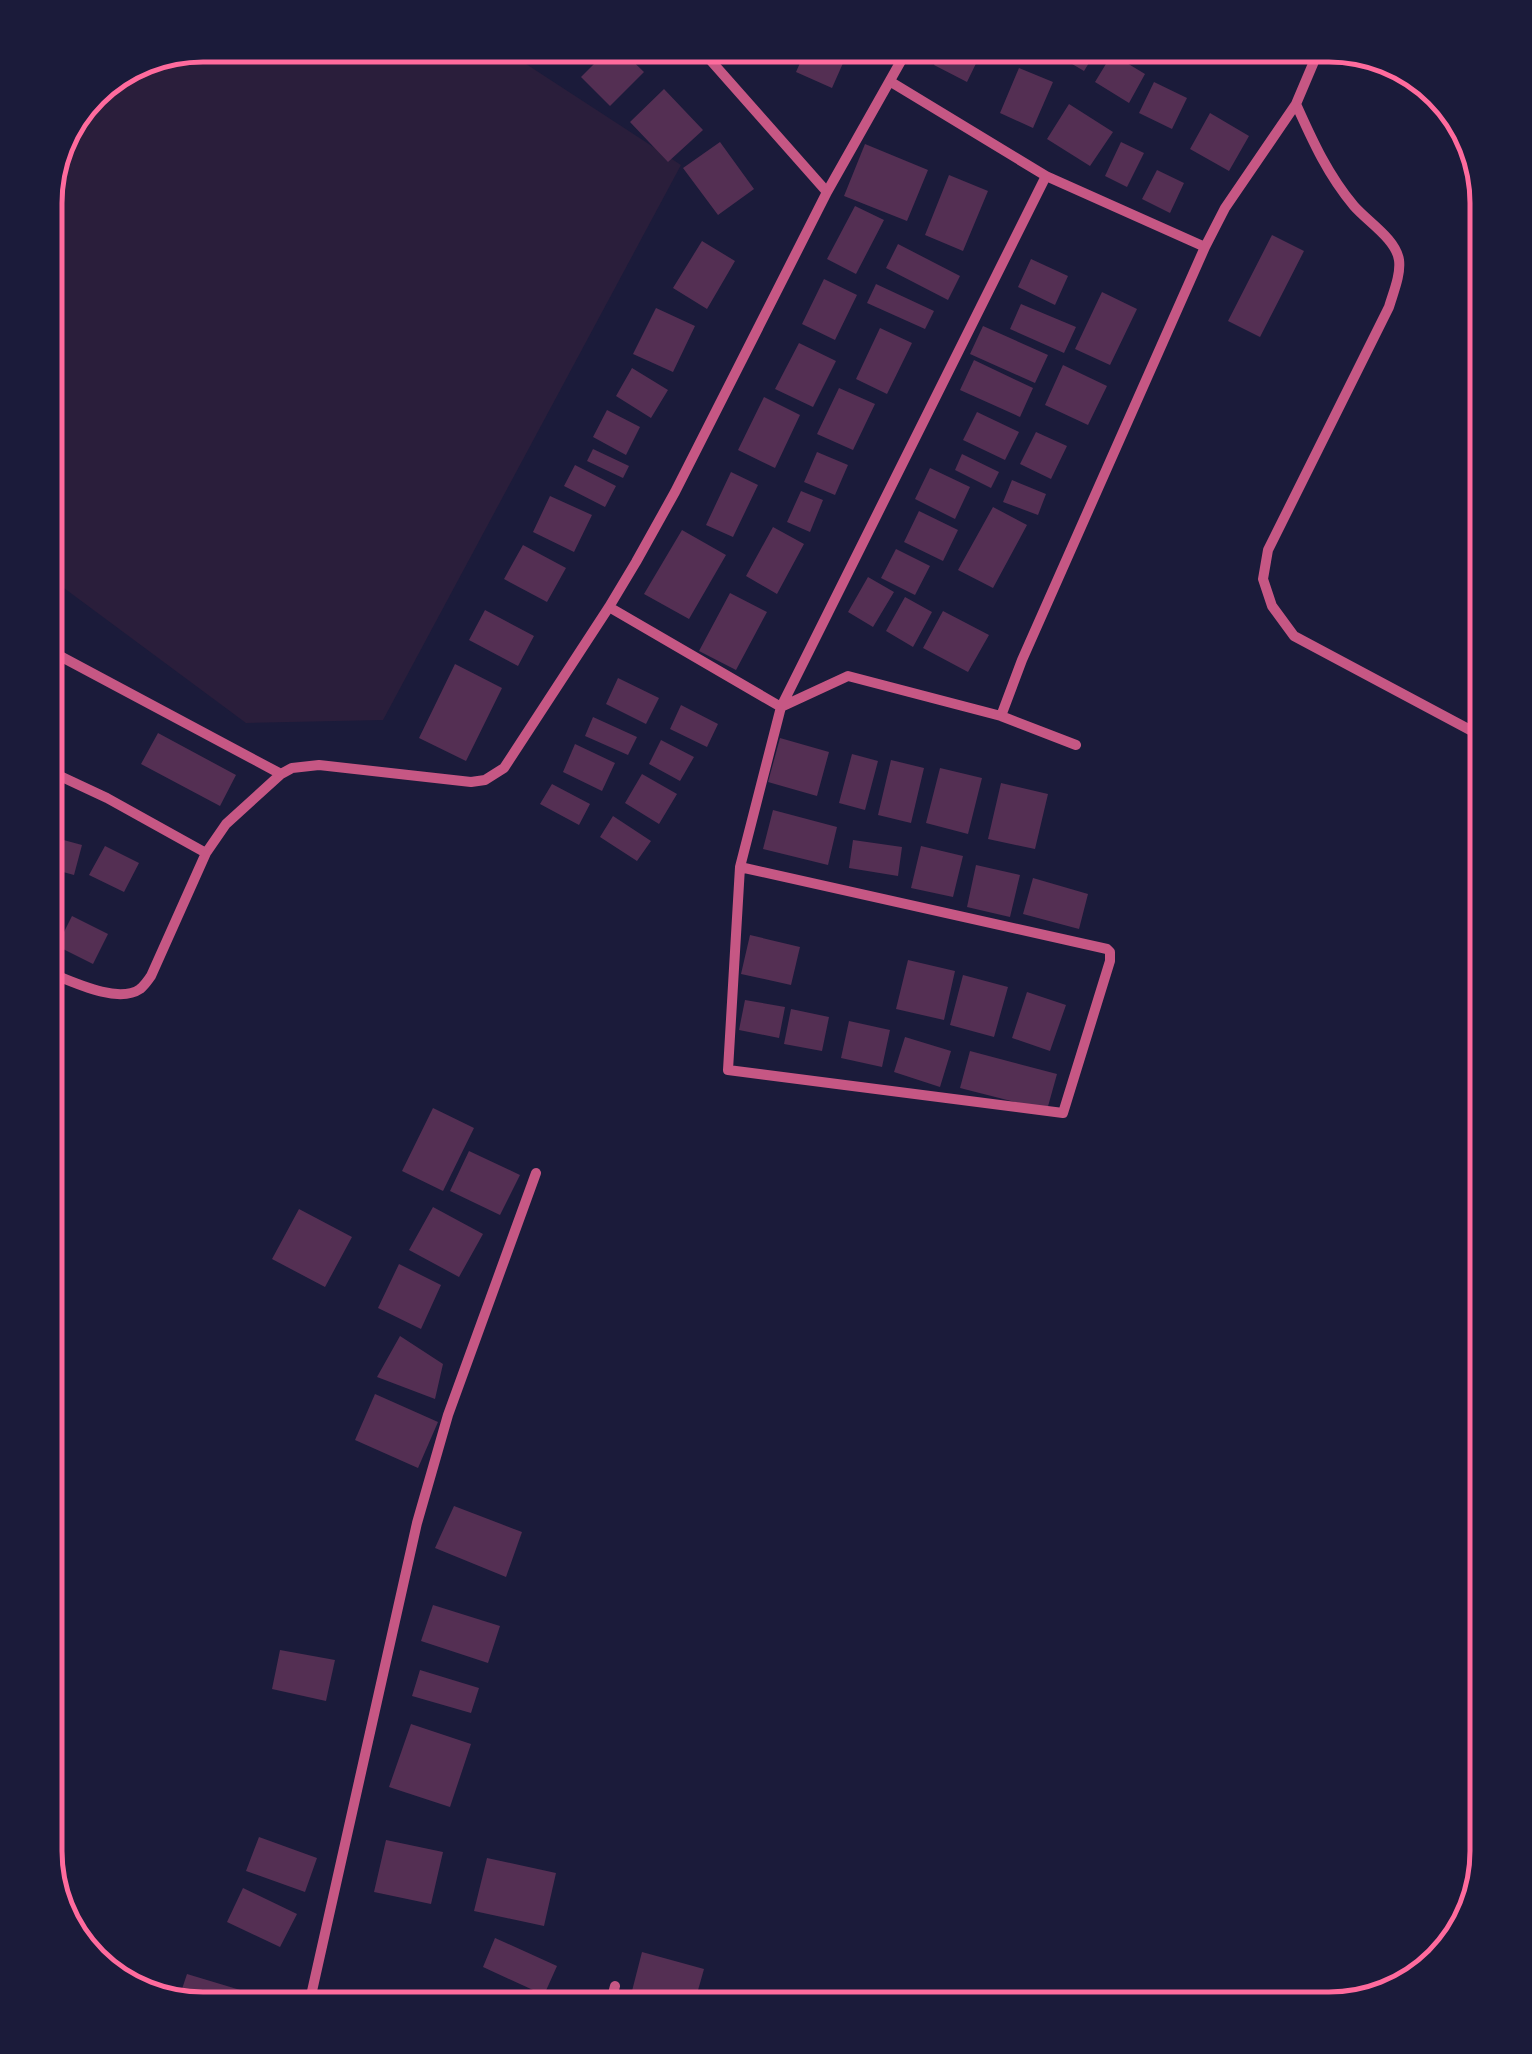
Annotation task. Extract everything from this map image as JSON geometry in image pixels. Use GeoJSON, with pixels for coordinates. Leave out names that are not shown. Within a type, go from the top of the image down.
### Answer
{"type":"FeatureCollection","features":[{"type":"Feature","properties":{"kind":"street"},"geometry":{"type":"LineString","coordinates":[[712,62],[827,192]]}},
{"type":"Feature","properties":{"kind":"street"},"geometry":{"type":"LineString","coordinates":[[63,979],[96,991],[140,990],[152,976],[206,853],[226,824],[292,768],[319,765],[471,782],[485,780],[504,768],[610,608],[674,492],[827,192],[900,63]]}},
{"type":"Feature","properties":{"kind":"street"},"geometry":{"type":"LineString","coordinates":[[1002,716],[1022,660],[1205,247],[1225,208],[1296,104],[1313,63]]}},
{"type":"Feature","properties":{"kind":"street"},"geometry":{"type":"LineString","coordinates":[[890,82],[1046,176],[1205,247]]}},
{"type":"Feature","properties":{"kind":"street"},"geometry":{"type":"LineString","coordinates":[[1296,104],[1322,163],[1355,207],[1395,247],[1399,259],[1389,307],[1268,550],[1263,579],[1272,606],[1294,636],[1470,730]]}},
{"type":"Feature","properties":{"kind":"street"},"geometry":{"type":"LineString","coordinates":[[740,867],[1106,948],[1110,961],[1064,1113],[728,1070],[740,867],[781,706],[1046,176]]}},
{"type":"Feature","properties":{"kind":"street"},"geometry":{"type":"LineString","coordinates":[[610,608],[781,706]]}},
{"type":"Feature","properties":{"kind":"street"},"geometry":{"type":"LineString","coordinates":[[63,657],[281,774]]}},
{"type":"Feature","properties":{"kind":"street"},"geometry":{"type":"LineString","coordinates":[[781,706],[848,676],[1002,716],[1076,745]]}},
{"type":"Feature","properties":{"kind":"street"},"geometry":{"type":"LineString","coordinates":[[63,777],[206,853]]}},
{"type":"Feature","properties":{"kind":"street"},"geometry":{"type":"LineString","coordinates":[[312,1992],[418,1523],[448,1415],[536,1173]]}},
{"type":"Feature","properties":{"kind":"street"},"geometry":{"type":"LineString","coordinates":[[613,1992],[615,1986]]}},
{"type":"Feature","properties":{"kind":"shaded area"},"geometry":{"type":"Polygon","coordinates":[[[523,62],[681,165],[383,720],[246,723],[63,587],[63,194],[67,167],[77,141],[110,97],[149,73],[176,65],[523,62]]]}},
{"type":"Feature","properties":{"kind":"building"},"geometry":{"type":"Polygon","coordinates":[[[596,62],[634,62],[644,72],[610,106],[581,77],[596,62]]]}},
{"type":"Feature","properties":{"kind":"building"},"geometry":{"type":"Polygon","coordinates":[[[800,63],[843,63],[832,88],[796,72],[800,63]]]}},
{"type":"Feature","properties":{"kind":"building"},"geometry":{"type":"Polygon","coordinates":[[[935,63],[976,63],[967,82],[935,63]]]}},
{"type":"Feature","properties":{"kind":"building"},"geometry":{"type":"Polygon","coordinates":[[[1070,63],[1089,63],[1084,71],[1070,63]]]}},
{"type":"Feature","properties":{"kind":"building"},"geometry":{"type":"Polygon","coordinates":[[[1107,63],[1127,63],[1145,74],[1129,103],[1095,82],[1107,63]]]}},
{"type":"Feature","properties":{"kind":"building"},"geometry":{"type":"Polygon","coordinates":[[[1019,68],[1053,82],[1033,128],[1000,113],[1019,68]]]}},
{"type":"Feature","properties":{"kind":"building"},"geometry":{"type":"Polygon","coordinates":[[[1154,82],[1187,98],[1172,129],[1139,113],[1154,82]]]}},
{"type":"Feature","properties":{"kind":"building"},"geometry":{"type":"Polygon","coordinates":[[[664,89],[703,130],[668,162],[630,122],[664,89]]]}},
{"type":"Feature","properties":{"kind":"building"},"geometry":{"type":"Polygon","coordinates":[[[1069,104],[1113,132],[1090,166],[1047,139],[1069,104]]]}},
{"type":"Feature","properties":{"kind":"building"},"geometry":{"type":"Polygon","coordinates":[[[1210,113],[1249,136],[1229,171],[1190,149],[1210,113]]]}},
{"type":"Feature","properties":{"kind":"building"},"geometry":{"type":"Polygon","coordinates":[[[720,142],[754,189],[718,215],[683,168],[720,142]]]}},
{"type":"Feature","properties":{"kind":"building"},"geometry":{"type":"Polygon","coordinates":[[[1121,142],[1144,153],[1127,187],[1105,176],[1121,142]]]}},
{"type":"Feature","properties":{"kind":"building"},"geometry":{"type":"Polygon","coordinates":[[[865,144],[928,170],[907,221],[844,196],[865,144]]]}},
{"type":"Feature","properties":{"kind":"building"},"geometry":{"type":"Polygon","coordinates":[[[1157,170],[1184,183],[1170,213],[1142,199],[1157,170]]]}},
{"type":"Feature","properties":{"kind":"building"},"geometry":{"type":"Polygon","coordinates":[[[949,175],[988,191],[963,251],[925,235],[949,175]]]}},
{"type":"Feature","properties":{"kind":"building"},"geometry":{"type":"Polygon","coordinates":[[[855,206],[884,220],[856,274],[827,259],[855,206]]]}},
{"type":"Feature","properties":{"kind":"building"},"geometry":{"type":"Polygon","coordinates":[[[1272,235],[1304,251],[1260,337],[1228,321],[1272,235]]]}},
{"type":"Feature","properties":{"kind":"building"},"geometry":{"type":"Polygon","coordinates":[[[702,241],[735,261],[707,309],[673,288],[702,241]]]}},
{"type":"Feature","properties":{"kind":"building"},"geometry":{"type":"Polygon","coordinates":[[[898,244],[960,276],[948,300],[886,268],[898,244]]]}},
{"type":"Feature","properties":{"kind":"building"},"geometry":{"type":"Polygon","coordinates":[[[1031,259],[1068,276],[1055,305],[1018,287],[1031,259]]]}},
{"type":"Feature","properties":{"kind":"building"},"geometry":{"type":"Polygon","coordinates":[[[824,279],[857,295],[835,340],[802,324],[824,279]]]}},
{"type":"Feature","properties":{"kind":"building"},"geometry":{"type":"Polygon","coordinates":[[[876,284],[934,311],[925,329],[867,303],[876,284]]]}},
{"type":"Feature","properties":{"kind":"building"},"geometry":{"type":"Polygon","coordinates":[[[1102,292],[1137,309],[1110,365],[1075,349],[1102,292]]]}},
{"type":"Feature","properties":{"kind":"building"},"geometry":{"type":"Polygon","coordinates":[[[1021,304],[1076,327],[1064,353],[1010,329],[1021,304]]]}},
{"type":"Feature","properties":{"kind":"building"},"geometry":{"type":"Polygon","coordinates":[[[656,308],[695,326],[673,372],[633,354],[656,308]]]}},
{"type":"Feature","properties":{"kind":"building"},"geometry":{"type":"Polygon","coordinates":[[[983,326],[1048,355],[1035,383],[970,354],[983,326]]]}},
{"type":"Feature","properties":{"kind":"building"},"geometry":{"type":"Polygon","coordinates":[[[880,328],[912,343],[887,394],[856,379],[880,328]]]}},
{"type":"Feature","properties":{"kind":"building"},"geometry":{"type":"Polygon","coordinates":[[[799,343],[836,361],[813,407],[775,389],[799,343]]]}},
{"type":"Feature","properties":{"kind":"building"},"geometry":{"type":"Polygon","coordinates":[[[974,360],[1033,388],[1020,417],[960,390],[974,360]]]}},
{"type":"Feature","properties":{"kind":"building"},"geometry":{"type":"Polygon","coordinates":[[[1063,365],[1107,386],[1088,425],[1045,405],[1063,365]]]}},
{"type":"Feature","properties":{"kind":"building"},"geometry":{"type":"Polygon","coordinates":[[[632,368],[668,390],[651,418],[616,396],[632,368]]]}},
{"type":"Feature","properties":{"kind":"building"},"geometry":{"type":"Polygon","coordinates":[[[839,388],[875,404],[853,450],[817,434],[839,388]]]}},
{"type":"Feature","properties":{"kind":"building"},"geometry":{"type":"Polygon","coordinates":[[[764,397],[800,415],[775,468],[738,450],[764,397]]]}},
{"type":"Feature","properties":{"kind":"building"},"geometry":{"type":"Polygon","coordinates":[[[607,410],[640,427],[626,455],[593,437],[607,410]]]}},
{"type":"Feature","properties":{"kind":"building"},"geometry":{"type":"Polygon","coordinates":[[[977,412],[1019,432],[1005,460],[963,440],[977,412]]]}},
{"type":"Feature","properties":{"kind":"building"},"geometry":{"type":"Polygon","coordinates":[[[1036,432],[1067,446],[1051,479],[1020,464],[1036,432]]]}},
{"type":"Feature","properties":{"kind":"building"},"geometry":{"type":"Polygon","coordinates":[[[593,449],[629,466],[623,478],[587,461],[593,449]]]}},
{"type":"Feature","properties":{"kind":"building"},"geometry":{"type":"Polygon","coordinates":[[[817,452],[848,465],[835,495],[804,482],[817,452]]]}},
{"type":"Feature","properties":{"kind":"building"},"geometry":{"type":"Polygon","coordinates":[[[962,454],[999,472],[991,488],[955,470],[962,454]]]}},
{"type":"Feature","properties":{"kind":"building"},"geometry":{"type":"Polygon","coordinates":[[[575,465],[616,486],[605,507],[564,486],[575,465]]]}},
{"type":"Feature","properties":{"kind":"building"},"geometry":{"type":"Polygon","coordinates":[[[930,468],[970,487],[955,519],[915,499],[930,468]]]}},
{"type":"Feature","properties":{"kind":"building"},"geometry":{"type":"Polygon","coordinates":[[[731,472],[758,485],[733,537],[706,525],[731,472]]]}},
{"type":"Feature","properties":{"kind":"building"},"geometry":{"type":"Polygon","coordinates":[[[1012,480],[1046,494],[1038,515],[1003,502],[1012,480]]]}},
{"type":"Feature","properties":{"kind":"building"},"geometry":{"type":"Polygon","coordinates":[[[801,491],[823,500],[810,532],[787,522],[801,491]]]}},
{"type":"Feature","properties":{"kind":"building"},"geometry":{"type":"Polygon","coordinates":[[[550,496],[592,515],[574,552],[533,532],[550,496]]]}},
{"type":"Feature","properties":{"kind":"building"},"geometry":{"type":"Polygon","coordinates":[[[993,507],[1027,525],[993,588],[958,570],[993,507]]]}},
{"type":"Feature","properties":{"kind":"building"},"geometry":{"type":"Polygon","coordinates":[[[919,511],[958,530],[943,561],[904,542],[919,511]]]}},
{"type":"Feature","properties":{"kind":"building"},"geometry":{"type":"Polygon","coordinates":[[[773,527],[804,544],[777,594],[746,576],[773,527]]]}},
{"type":"Feature","properties":{"kind":"building"},"geometry":{"type":"Polygon","coordinates":[[[682,530],[726,555],[689,619],[644,594],[682,530]]]}},
{"type":"Feature","properties":{"kind":"building"},"geometry":{"type":"Polygon","coordinates":[[[523,545],[566,568],[547,602],[504,579],[523,545]]]}},
{"type":"Feature","properties":{"kind":"building"},"geometry":{"type":"Polygon","coordinates":[[[896,549],[930,566],[915,595],[881,578],[896,549]]]}},
{"type":"Feature","properties":{"kind":"building"},"geometry":{"type":"Polygon","coordinates":[[[868,577],[894,592],[873,627],[848,612],[868,577]]]}},
{"type":"Feature","properties":{"kind":"building"},"geometry":{"type":"Polygon","coordinates":[[[730,593],[767,612],[736,670],[699,651],[730,593]]]}},
{"type":"Feature","properties":{"kind":"building"},"geometry":{"type":"Polygon","coordinates":[[[905,597],[932,612],[913,647],[886,631],[905,597]]]}},
{"type":"Feature","properties":{"kind":"building"},"geometry":{"type":"Polygon","coordinates":[[[485,610],[534,636],[518,666],[469,640],[485,610]]]}},
{"type":"Feature","properties":{"kind":"building"},"geometry":{"type":"Polygon","coordinates":[[[943,611],[989,635],[968,672],[923,648],[943,611]]]}},
{"type":"Feature","properties":{"kind":"building"},"geometry":{"type":"Polygon","coordinates":[[[455,664],[502,688],[466,761],[419,738],[455,664]]]}},
{"type":"Feature","properties":{"kind":"building"},"geometry":{"type":"Polygon","coordinates":[[[618,678],[659,698],[646,724],[606,704],[618,678]]]}},
{"type":"Feature","properties":{"kind":"building"},"geometry":{"type":"Polygon","coordinates":[[[681,705],[718,724],[707,747],[670,729],[681,705]]]}},
{"type":"Feature","properties":{"kind":"building"},"geometry":{"type":"Polygon","coordinates":[[[593,717],[637,737],[628,755],[585,736],[593,717]]]}},
{"type":"Feature","properties":{"kind":"building"},"geometry":{"type":"Polygon","coordinates":[[[158,733],[236,775],[220,806],[141,764],[158,733]]]}},
{"type":"Feature","properties":{"kind":"building"},"geometry":{"type":"Polygon","coordinates":[[[780,738],[829,752],[817,796],[768,782],[780,738]]]}},
{"type":"Feature","properties":{"kind":"building"},"geometry":{"type":"Polygon","coordinates":[[[661,740],[694,757],[680,781],[649,764],[661,740]]]}},
{"type":"Feature","properties":{"kind":"building"},"geometry":{"type":"Polygon","coordinates":[[[575,744],[615,763],[602,791],[563,772],[575,744]]]}},
{"type":"Feature","properties":{"kind":"building"},"geometry":{"type":"Polygon","coordinates":[[[852,754],[878,761],[865,810],[839,803],[852,754]]]}},
{"type":"Feature","properties":{"kind":"building"},"geometry":{"type":"Polygon","coordinates":[[[891,760],[924,768],[911,823],[878,815],[891,760]]]}},
{"type":"Feature","properties":{"kind":"building"},"geometry":{"type":"Polygon","coordinates":[[[940,768],[982,778],[968,834],[926,823],[940,768]]]}},
{"type":"Feature","properties":{"kind":"building"},"geometry":{"type":"Polygon","coordinates":[[[642,774],[677,794],[659,824],[625,803],[642,774]]]}},
{"type":"Feature","properties":{"kind":"building"},"geometry":{"type":"Polygon","coordinates":[[[1001,783],[1048,794],[1035,849],[988,839],[1001,783]]]}},
{"type":"Feature","properties":{"kind":"building"},"geometry":{"type":"Polygon","coordinates":[[[552,784],[590,804],[579,825],[540,804],[552,784]]]}},
{"type":"Feature","properties":{"kind":"building"},"geometry":{"type":"Polygon","coordinates":[[[773,810],[837,827],[828,865],[763,849],[773,810]]]}},
{"type":"Feature","properties":{"kind":"building"},"geometry":{"type":"Polygon","coordinates":[[[613,816],[651,841],[637,861],[600,837],[613,816]]]}},
{"type":"Feature","properties":{"kind":"building"},"geometry":{"type":"Polygon","coordinates":[[[63,840],[82,845],[74,875],[63,872],[63,840]]]}},
{"type":"Feature","properties":{"kind":"building"},"geometry":{"type":"Polygon","coordinates":[[[853,840],[902,847],[898,876],[849,868],[853,840]]]}},
{"type":"Feature","properties":{"kind":"building"},"geometry":{"type":"Polygon","coordinates":[[[105,846],[139,863],[124,892],[89,875],[105,846]]]}},
{"type":"Feature","properties":{"kind":"building"},"geometry":{"type":"Polygon","coordinates":[[[921,846],[963,856],[953,897],[911,888],[921,846]]]}},
{"type":"Feature","properties":{"kind":"building"},"geometry":{"type":"Polygon","coordinates":[[[976,865],[1020,875],[1010,917],[967,907],[976,865]]]}},
{"type":"Feature","properties":{"kind":"building"},"geometry":{"type":"Polygon","coordinates":[[[1033,878],[1088,894],[1079,929],[1023,914],[1033,878]]]}},
{"type":"Feature","properties":{"kind":"building"},"geometry":{"type":"Polygon","coordinates":[[[72,916],[108,934],[93,964],[63,949],[63,935],[72,916]]]}},
{"type":"Feature","properties":{"kind":"building"},"geometry":{"type":"Polygon","coordinates":[[[750,935],[800,947],[791,985],[741,974],[750,935]]]}},
{"type":"Feature","properties":{"kind":"building"},"geometry":{"type":"Polygon","coordinates":[[[908,960],[955,971],[944,1020],[896,1009],[908,960]]]}},
{"type":"Feature","properties":{"kind":"building"},"geometry":{"type":"Polygon","coordinates":[[[963,975],[1008,987],[994,1037],[950,1025],[963,975]]]}},
{"type":"Feature","properties":{"kind":"building"},"geometry":{"type":"Polygon","coordinates":[[[1027,992],[1066,1005],[1050,1051],[1012,1038],[1027,992]]]}},
{"type":"Feature","properties":{"kind":"building"},"geometry":{"type":"Polygon","coordinates":[[[745,1000],[785,1007],[779,1038],[739,1030],[745,1000]]]}},
{"type":"Feature","properties":{"kind":"building"},"geometry":{"type":"Polygon","coordinates":[[[791,1009],[829,1017],[822,1051],[784,1044],[791,1009]]]}},
{"type":"Feature","properties":{"kind":"building"},"geometry":{"type":"Polygon","coordinates":[[[849,1021],[890,1030],[882,1067],[841,1058],[849,1021]]]}},
{"type":"Feature","properties":{"kind":"building"},"geometry":{"type":"Polygon","coordinates":[[[905,1037],[951,1051],[940,1087],[894,1072],[905,1037]]]}},
{"type":"Feature","properties":{"kind":"building"},"geometry":{"type":"Polygon","coordinates":[[[970,1051],[1057,1074],[1047,1110],[960,1088],[970,1051]]]}},
{"type":"Feature","properties":{"kind":"building"},"geometry":{"type":"Polygon","coordinates":[[[433,1108],[474,1128],[443,1191],[402,1171],[433,1108]]]}},
{"type":"Feature","properties":{"kind":"building"},"geometry":{"type":"Polygon","coordinates":[[[469,1151],[520,1175],[500,1215],[450,1191],[469,1151]]]}},
{"type":"Feature","properties":{"kind":"building"},"geometry":{"type":"Polygon","coordinates":[[[433,1207],[483,1234],[459,1277],[409,1250],[433,1207]]]}},
{"type":"Feature","properties":{"kind":"building"},"geometry":{"type":"Polygon","coordinates":[[[299,1209],[352,1237],[325,1287],[272,1259],[299,1209]]]}},
{"type":"Feature","properties":{"kind":"building"},"geometry":{"type":"Polygon","coordinates":[[[399,1264],[441,1285],[421,1329],[378,1308],[399,1264]]]}},
{"type":"Feature","properties":{"kind":"building"},"geometry":{"type":"Polygon","coordinates":[[[400,1336],[443,1364],[435,1399],[377,1377],[400,1336]]]}},
{"type":"Feature","properties":{"kind":"building"},"geometry":{"type":"Polygon","coordinates":[[[375,1394],[438,1422],[418,1468],[355,1440],[375,1394]]]}},
{"type":"Feature","properties":{"kind":"building"},"geometry":{"type":"Polygon","coordinates":[[[454,1506],[522,1532],[506,1577],[435,1548],[454,1506]]]}},
{"type":"Feature","properties":{"kind":"building"},"geometry":{"type":"Polygon","coordinates":[[[433,1605],[500,1626],[488,1663],[421,1641],[433,1605]]]}},
{"type":"Feature","properties":{"kind":"building"},"geometry":{"type":"Polygon","coordinates":[[[280,1650],[335,1660],[326,1701],[272,1689],[280,1650]]]}},
{"type":"Feature","properties":{"kind":"building"},"geometry":{"type":"Polygon","coordinates":[[[420,1670],[479,1688],[471,1713],[412,1696],[420,1670]]]}},
{"type":"Feature","properties":{"kind":"building"},"geometry":{"type":"Polygon","coordinates":[[[411,1724],[471,1744],[450,1807],[389,1787],[411,1724]]]}},
{"type":"Feature","properties":{"kind":"building"},"geometry":{"type":"Polygon","coordinates":[[[259,1837],[317,1858],[305,1892],[246,1871],[259,1837]]]}},
{"type":"Feature","properties":{"kind":"building"},"geometry":{"type":"Polygon","coordinates":[[[386,1840],[443,1852],[431,1904],[374,1892],[386,1840]]]}},
{"type":"Feature","properties":{"kind":"building"},"geometry":{"type":"Polygon","coordinates":[[[487,1858],[556,1873],[544,1926],[474,1911],[487,1858]]]}},
{"type":"Feature","properties":{"kind":"building"},"geometry":{"type":"Polygon","coordinates":[[[243,1888],[297,1914],[280,1947],[227,1922],[243,1888]]]}},
{"type":"Feature","properties":{"kind":"building"},"geometry":{"type":"Polygon","coordinates":[[[495,1938],[557,1966],[545,1992],[483,1967],[495,1938]]]}},
{"type":"Feature","properties":{"kind":"building"},"geometry":{"type":"Polygon","coordinates":[[[642,1952],[704,1969],[698,1992],[632,1991],[642,1952]]]}},
{"type":"Feature","properties":{"kind":"building"},"geometry":{"type":"Polygon","coordinates":[[[187,1974],[247,1992],[203,1992],[182,1989],[187,1974]]]}}]}
